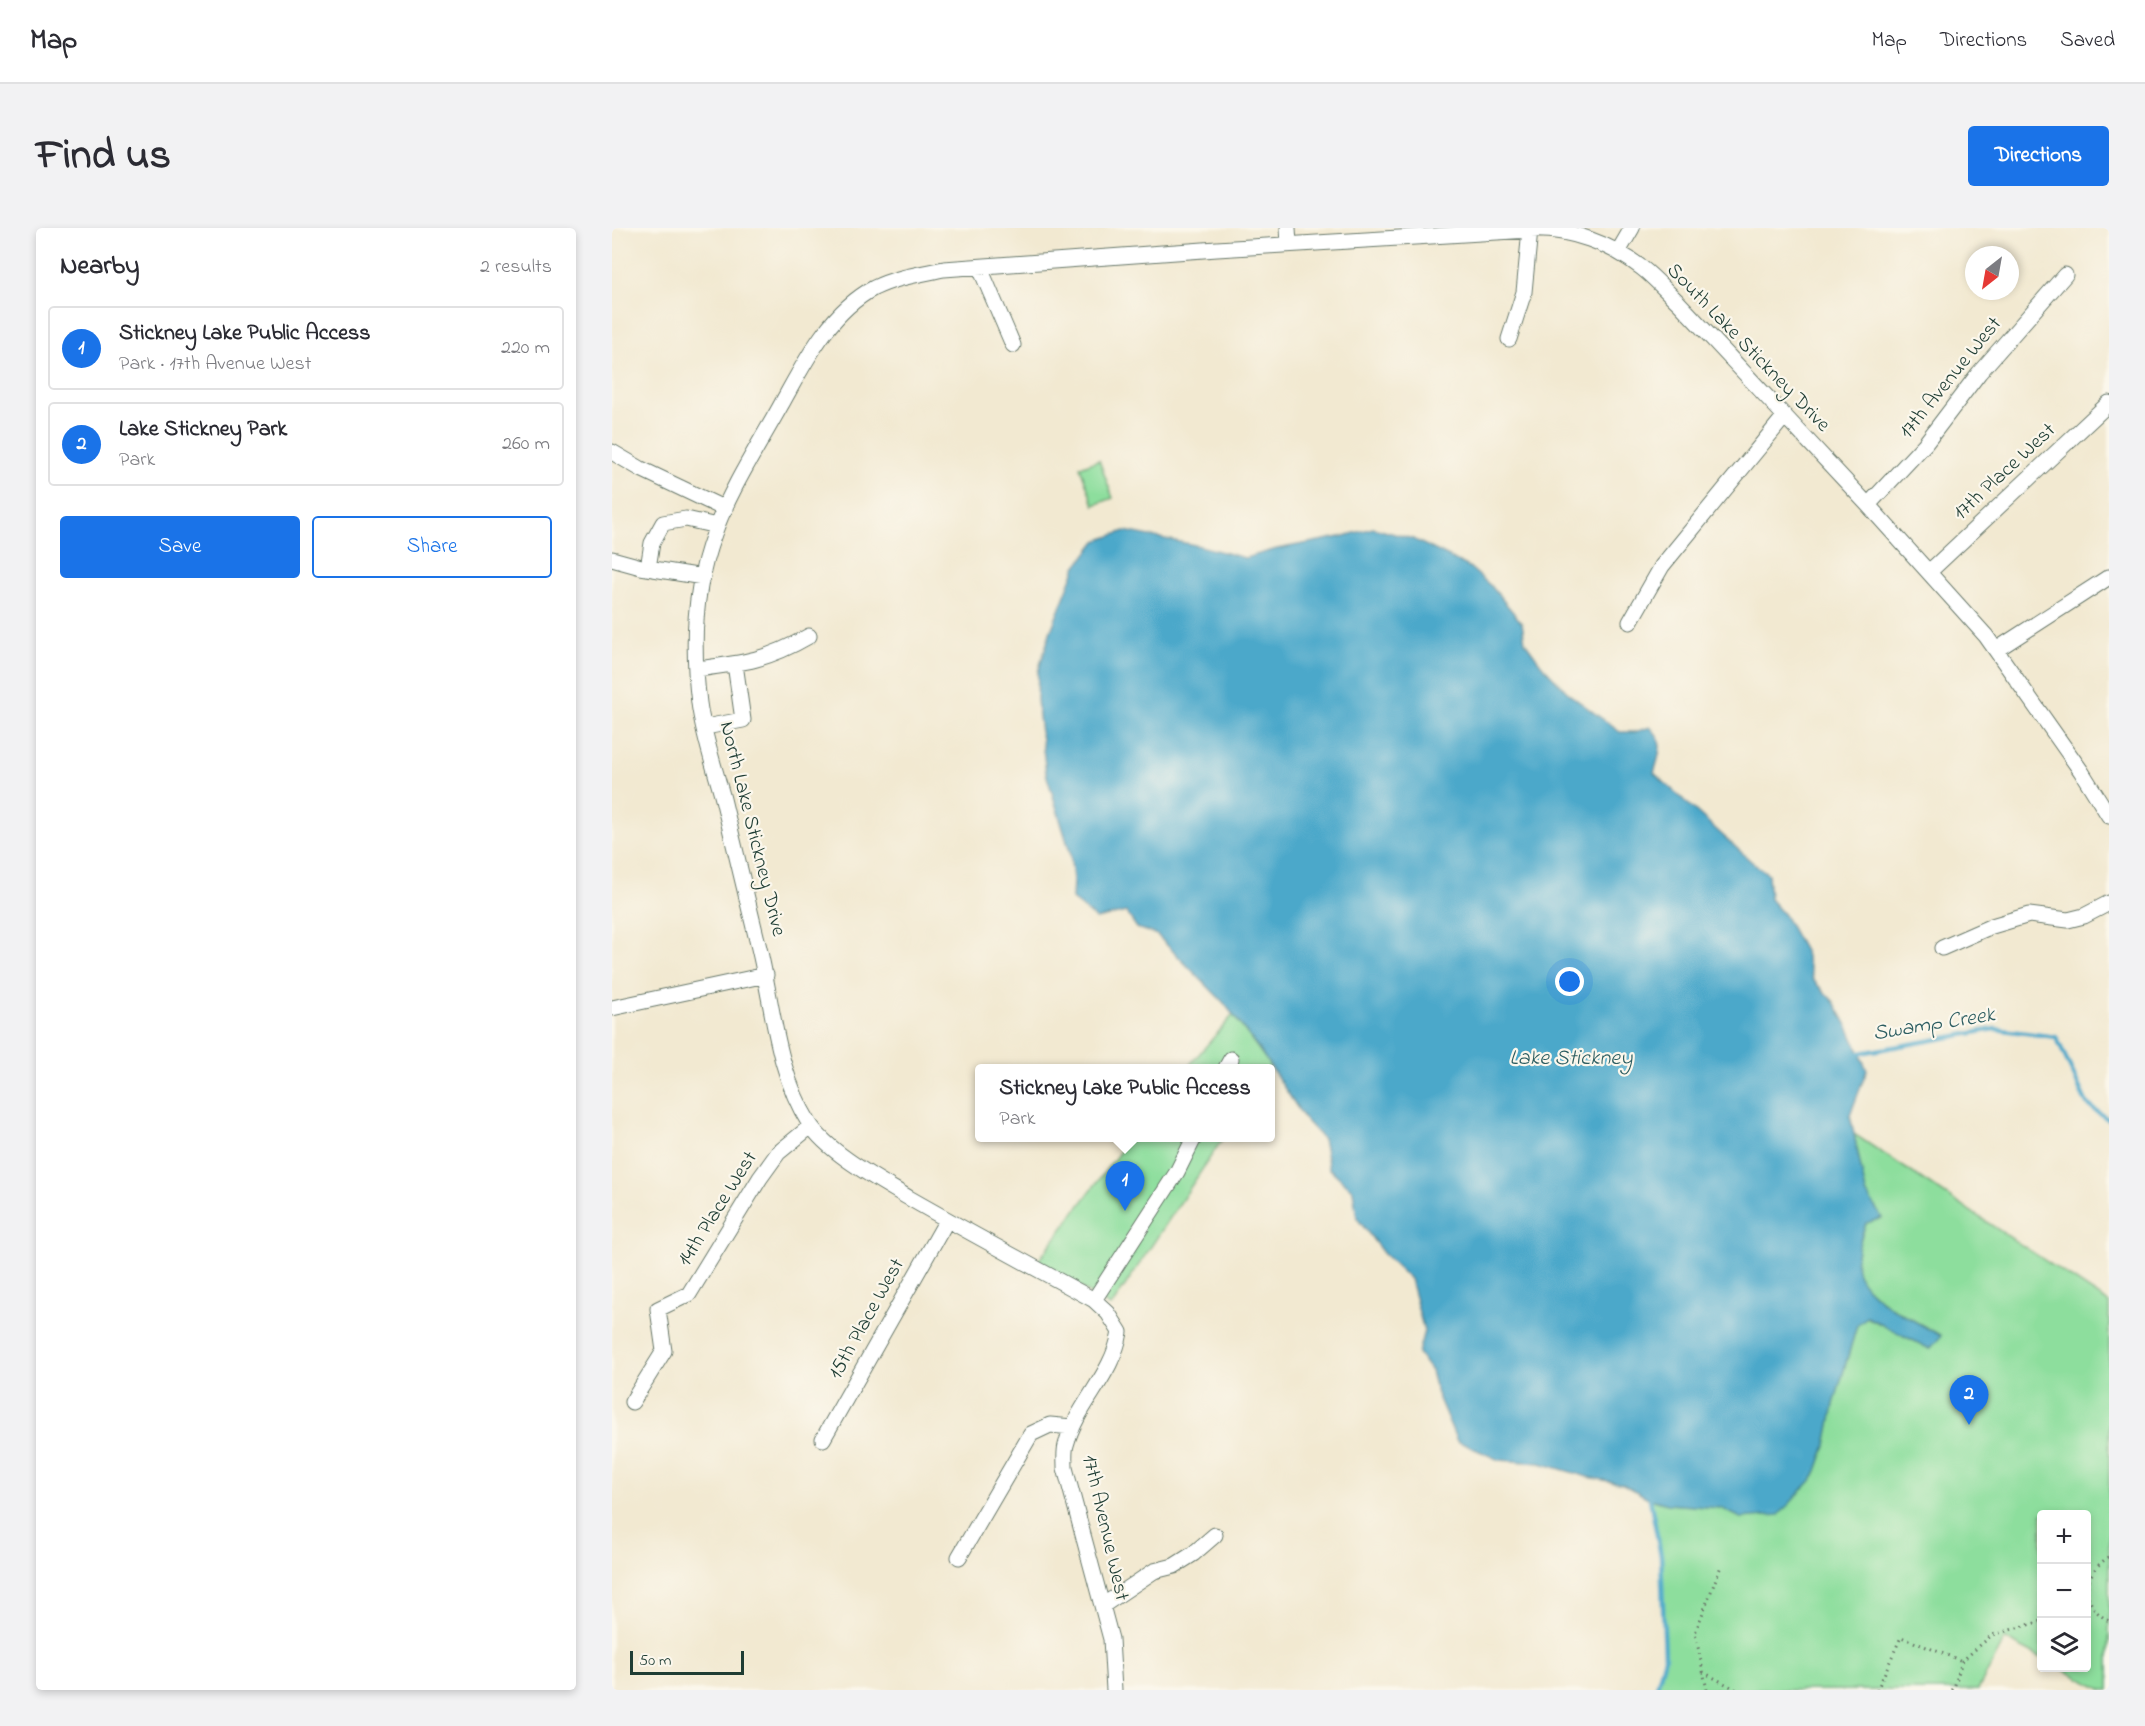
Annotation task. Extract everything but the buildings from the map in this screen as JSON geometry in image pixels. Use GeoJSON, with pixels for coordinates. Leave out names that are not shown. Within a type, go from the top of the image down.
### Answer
{"type":"FeatureCollection","features":[{"type":"Feature","properties":{"kind":"street"},"geometry":{"type":"LineString","coordinates":[[1288,228],[1289,244]]}},
{"type":"Feature","properties":{"kind":"street"},"geometry":{"type":"LineString","coordinates":[[1618,252],[1632,228]]}},
{"type":"Feature","properties":{"kind":"street"},"geometry":{"type":"LineString","coordinates":[[1509,339],[1524,292],[1530,230]]}},
{"type":"Feature","properties":{"kind":"street","name":"South Lake Stickney Drive"},"geometry":{"type":"LineString","coordinates":[[906,276],[944,269],[1289,244],[1530,230],[1559,231],[1583,237],[1618,252],[1643,268],[1678,303],[1868,505],[1986,636],[2081,771],[2109,816]]}},
{"type":"Feature","properties":{"kind":"street"},"geometry":{"type":"LineString","coordinates":[[980,268],[1013,345]]}},
{"type":"Feature","properties":{"kind":"street","name":"North Lake Stickney Drive"},"geometry":{"type":"LineString","coordinates":[[906,276],[876,287],[855,301],[832,324],[807,360],[725,509],[717,526],[703,577],[695,640],[699,706],[766,975],[789,1086],[811,1126],[835,1149],[871,1175],[947,1220],[1094,1300]]}},
{"type":"Feature","properties":{"kind":"street","name":"17th Avenue West"},"geometry":{"type":"LineString","coordinates":[[1868,505],[1925,444],[1979,373],[2065,276]]}},
{"type":"Feature","properties":{"kind":"street","name":"17th Place West"},"geometry":{"type":"LineString","coordinates":[[1929,572],[2109,403]]}},
{"type":"Feature","properties":{"kind":"street"},"geometry":{"type":"LineString","coordinates":[[1630,622],[1662,566],[1784,417]]}},
{"type":"Feature","properties":{"kind":"street"},"geometry":{"type":"LineString","coordinates":[[612,452],[641,469],[725,509]]}},
{"type":"Feature","properties":{"kind":"street"},"geometry":{"type":"LineString","coordinates":[[648,568],[652,543],[663,523],[686,519],[717,526]]}},
{"type":"Feature","properties":{"kind":"street"},"geometry":{"type":"LineString","coordinates":[[612,559],[648,568],[703,577]]}},
{"type":"Feature","properties":{"kind":"street"},"geometry":{"type":"LineString","coordinates":[[1996,650],[2109,577]]}},
{"type":"Feature","properties":{"kind":"street"},"geometry":{"type":"LineString","coordinates":[[697,669],[765,658],[809,636]]}},
{"type":"Feature","properties":{"kind":"street"},"geometry":{"type":"LineString","coordinates":[[705,727],[743,720],[735,664]]}},
{"type":"Feature","properties":{"kind":"street"},"geometry":{"type":"LineString","coordinates":[[1942,948],[1992,926],[2029,915],[2068,920],[2084,916],[2109,903]]}},
{"type":"Feature","properties":{"kind":"street"},"geometry":{"type":"LineString","coordinates":[[612,1008],[766,975]]}},
{"type":"Feature","properties":{"kind":"street","name":"14th Place West"},"geometry":{"type":"LineString","coordinates":[[632,1402],[664,1351],[658,1310],[689,1294],[760,1178],[778,1153],[811,1126]]}},
{"type":"Feature","properties":{"kind":"street"},"geometry":{"type":"LineString","coordinates":[[1094,1300],[1178,1172],[1192,1142]]}},
{"type":"Feature","properties":{"kind":"street","name":"15th Place West"},"geometry":{"type":"LineString","coordinates":[[823,1439],[947,1220]]}},
{"type":"Feature","properties":{"kind":"street","name":"17th Avenue West"},"geometry":{"type":"LineString","coordinates":[[1094,1300],[1115,1322],[1120,1332],[1118,1347],[1107,1371],[1072,1427],[1065,1447],[1065,1468],[1111,1639],[1114,1690]]}},
{"type":"Feature","properties":{"kind":"street"},"geometry":{"type":"LineString","coordinates":[[959,1557],[1031,1434],[1050,1425],[1072,1427]]}},
{"type":"Feature","properties":{"kind":"street"},"geometry":{"type":"LineString","coordinates":[[1102,1606],[1154,1570],[1174,1566],[1184,1560],[1215,1535]]}},
{"type":"Feature","properties":{"kind":"path"},"geometry":{"type":"LineString","coordinates":[[2091,1578],[2096,1568],[2109,1557]]}},
{"type":"Feature","properties":{"kind":"path"},"geometry":{"type":"LineString","coordinates":[[1707,1690],[1695,1633],[1721,1566]]}},
{"type":"Feature","properties":{"kind":"path"},"geometry":{"type":"LineString","coordinates":[[2091,1606],[2097,1614],[2109,1621]]}},
{"type":"Feature","properties":{"kind":"path"},"geometry":{"type":"LineString","coordinates":[[1952,1690],[1962,1661],[1992,1635],[2037,1622]]}},
{"type":"Feature","properties":{"kind":"path"},"geometry":{"type":"LineString","coordinates":[[1877,1690],[1901,1636],[1962,1661]]}},
{"type":"Feature","properties":{"kind":"path"},"geometry":{"type":"LineString","coordinates":[[1703,1672],[1737,1690]]}},
{"type":"Feature","properties":{"kind":"green space"},"geometry":{"type":"Polygon","coordinates":[[[1099,460],[1113,498],[1094,505],[1080,467],[1099,460]]]}},
{"type":"Feature","properties":{"kind":"green space"},"geometry":{"type":"Polygon","coordinates":[[[1233,1015],[1269,1064],[1190,1064],[1233,1015]]]}},
{"type":"Feature","properties":{"kind":"green space"},"geometry":{"type":"Polygon","coordinates":[[[1854,1134],[2109,1303],[2109,1690],[2103,1690],[2068,1672],[2091,1672],[2091,1510],[2037,1510],[2037,1656],[2005,1639],[1978,1690],[1656,1690],[1665,1658],[1661,1556],[1650,1499],[1668,1504],[1721,1508],[1741,1518],[1779,1514],[1815,1476],[1826,1445],[1834,1404],[1857,1325],[1866,1317],[1930,1349],[1940,1335],[1883,1301],[1863,1283],[1858,1274],[1857,1255],[1866,1223],[1882,1218],[1866,1193],[1854,1134]]]}},
{"type":"Feature","properties":{"kind":"green space"},"geometry":{"type":"Polygon","coordinates":[[[1127,1142],[1220,1142],[1111,1307],[1038,1261],[1127,1142]]]}},
{"type":"Feature","properties":{"kind":"water","name":"Lake Stickney"},"geometry":{"type":"Polygon","coordinates":[[[1373,528],[1413,539],[1469,567],[1492,587],[1522,623],[1525,642],[1541,664],[1569,694],[1620,732],[1635,732],[1650,727],[1660,743],[1654,773],[1768,874],[1770,899],[1784,915],[1805,953],[1813,980],[1834,1002],[1849,1029],[1867,1070],[1850,1115],[1866,1193],[1882,1218],[1866,1223],[1857,1256],[1858,1274],[1872,1293],[1883,1302],[1941,1336],[1930,1349],[1867,1317],[1857,1325],[1834,1404],[1826,1445],[1815,1476],[1779,1515],[1741,1518],[1721,1508],[1668,1504],[1650,1499],[1623,1484],[1540,1463],[1499,1460],[1457,1441],[1437,1394],[1431,1371],[1418,1353],[1424,1331],[1410,1279],[1383,1253],[1357,1218],[1353,1190],[1329,1168],[1323,1139],[1306,1121],[1275,1074],[1275,1064],[1269,1064],[1224,1003],[1157,935],[1137,928],[1126,912],[1096,919],[1072,899],[1073,880],[1070,852],[1046,773],[1037,700],[1038,672],[1050,633],[1076,567],[1096,541],[1125,531],[1200,546],[1245,558],[1277,549],[1373,528]]]}},
{"type":"Feature","properties":{"kind":"waterway","name":"Swamp Creek"},"geometry":{"type":"LineString","coordinates":[[1860,1053],[1995,1029],[2056,1037],[2087,1104],[2109,1120]]}},
{"type":"Feature","properties":{"kind":"waterway"},"geometry":{"type":"LineString","coordinates":[[1650,1499],[1661,1556],[1665,1658],[1656,1690]]}},
{"type":"Feature","properties":{"kind":"place","name":"Stickney Lake Public Access"},"geometry":{"type":"Point","coordinates":[1125,1211]}},
{"type":"Feature","properties":{"kind":"place","name":"Lake Stickney Park"},"geometry":{"type":"Point","coordinates":[1969,1425]}}]}
